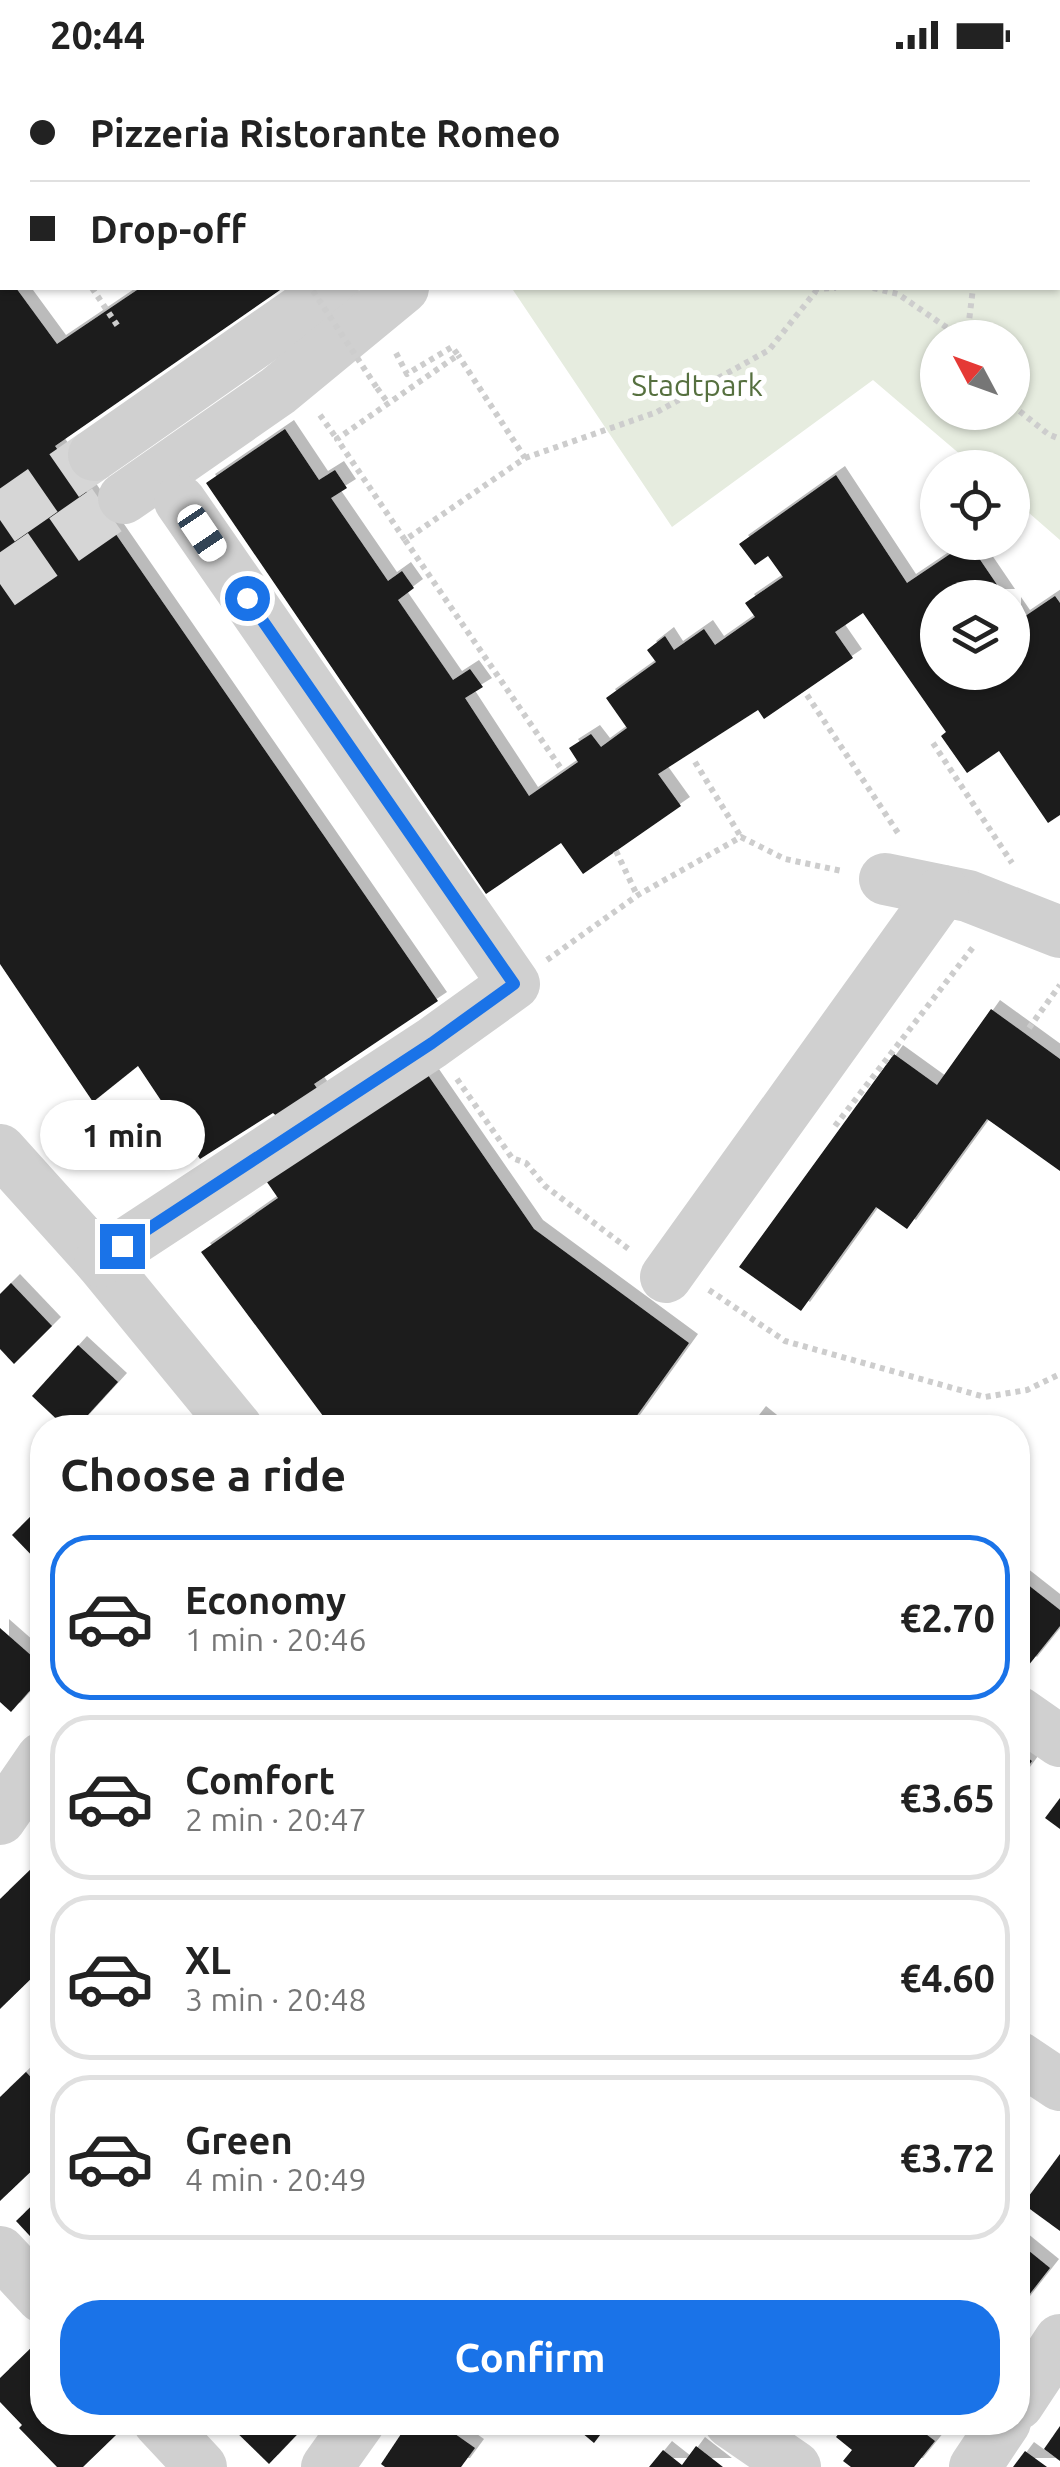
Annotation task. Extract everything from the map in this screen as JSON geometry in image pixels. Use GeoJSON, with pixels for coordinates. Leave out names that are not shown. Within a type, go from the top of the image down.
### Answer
{"type":"FeatureCollection","features":[{"type":"Feature","properties":{"kind":"street"},"geometry":{"type":"LineString","coordinates":[[100,1261],[432,1043],[514,984],[148,495],[102,448],[322,290]]}},
{"type":"Feature","properties":{"kind":"street"},"geometry":{"type":"LineString","coordinates":[[148,495],[400,290]]}},
{"type":"Feature","properties":{"kind":"street"},"geometry":{"type":"LineString","coordinates":[[884,879],[968,896],[1008,888],[1060,932]]}},
{"type":"Feature","properties":{"kind":"street"},"geometry":{"type":"LineString","coordinates":[[666,1278],[939,890]]}},
{"type":"Feature","properties":{"kind":"street"},"geometry":{"type":"LineString","coordinates":[[0,1150],[100,1261],[226,1415]]}},
{"type":"Feature","properties":{"kind":"street"},"geometry":{"type":"LineString","coordinates":[[1030,1720],[1060,1740]]}},
{"type":"Feature","properties":{"kind":"street"},"geometry":{"type":"LineString","coordinates":[[1030,2065],[1060,2086]]}},
{"type":"Feature","properties":{"kind":"street"},"geometry":{"type":"LineString","coordinates":[[0,2252],[30,2283]]}},
{"type":"Feature","properties":{"kind":"street"},"geometry":{"type":"LineString","coordinates":[[1030,2386],[1060,2340]]}},
{"type":"Feature","properties":{"kind":"street"},"geometry":{"type":"LineString","coordinates":[[172,2435],[200,2467]]}},
{"type":"Feature","properties":{"kind":"street"},"geometry":{"type":"LineString","coordinates":[[327,2467],[350,2435]]}},
{"type":"Feature","properties":{"kind":"street"},"geometry":{"type":"LineString","coordinates":[[749,2435],[795,2467]]}},
{"type":"Feature","properties":{"kind":"street"},"geometry":{"type":"LineString","coordinates":[[975,2467],[996,2435]]}},
{"type":"Feature","properties":{"kind":"path"},"geometry":{"type":"LineString","coordinates":[[93,290],[119,328]]}},
{"type":"Feature","properties":{"kind":"path"},"geometry":{"type":"LineString","coordinates":[[324,290],[388,404]]}},
{"type":"Feature","properties":{"kind":"path"},"geometry":{"type":"LineString","coordinates":[[405,540],[524,458],[657,412],[769,350],[814,290]]}},
{"type":"Feature","properties":{"kind":"path"},"geometry":{"type":"LineString","coordinates":[[881,290],[898,294],[937,320]]}},
{"type":"Feature","properties":{"kind":"path"},"geometry":{"type":"LineString","coordinates":[[967,320],[973,290]]}},
{"type":"Feature","properties":{"kind":"path"},"geometry":{"type":"LineString","coordinates":[[408,374],[452,346],[524,458]]}},
{"type":"Feature","properties":{"kind":"path"},"geometry":{"type":"LineString","coordinates":[[458,355],[337,439],[560,767]]}},
{"type":"Feature","properties":{"kind":"path"},"geometry":{"type":"LineString","coordinates":[[1030,420],[1060,440]]}},
{"type":"Feature","properties":{"kind":"path"},"geometry":{"type":"LineString","coordinates":[[807,696],[939,890]]}},
{"type":"Feature","properties":{"kind":"path"},"geometry":{"type":"LineString","coordinates":[[826,1138],[1008,888],[932,743]]}},
{"type":"Feature","properties":{"kind":"path"},"geometry":{"type":"LineString","coordinates":[[694,762],[741,837],[785,858],[884,879]]}},
{"type":"Feature","properties":{"kind":"path"},"geometry":{"type":"LineString","coordinates":[[514,984],[638,895],[741,837]]}},
{"type":"Feature","properties":{"kind":"path"},"geometry":{"type":"LineString","coordinates":[[616,851],[638,895]]}},
{"type":"Feature","properties":{"kind":"path"},"geometry":{"type":"LineString","coordinates":[[1029,1028],[1060,984]]}},
{"type":"Feature","properties":{"kind":"green space","name":"Stadtpark"},"geometry":{"type":"Polygon","coordinates":[[[513,290],[1060,290],[1060,540],[1030,514],[1030,450],[955,450],[932,430],[1030,430],[1030,320],[920,320],[920,420],[873,380],[672,527],[513,290]]]}},
{"type":"Feature","properties":{"kind":"building"},"geometry":{"type":"Polygon","coordinates":[[[0,290],[17,290],[57,344],[137,290],[280,290],[55,446],[438,1001],[314,1084],[321,1094],[281,1120],[273,1113],[200,1159],[138,1066],[93,1102],[0,964],[0,290]]]}},
{"type":"Feature","properties":{"kind":"building"},"geometry":{"type":"Polygon","coordinates":[[[285,429],[319,480],[335,470],[347,488],[331,498],[388,581],[402,571],[414,588],[398,600],[453,680],[470,669],[483,687],[465,698],[529,796],[578,762],[569,748],[591,734],[601,747],[627,728],[606,698],[656,662],[647,650],[665,636],[674,650],[704,629],[715,645],[755,617],[745,603],[783,577],[768,556],[755,565],[739,544],[836,475],[907,583],[941,560],[980,560],[994,580],[920,580],[920,690],[1030,690],[1030,613],[1055,596],[1060,603],[1060,815],[1048,823],[999,751],[967,773],[941,736],[946,732],[863,613],[835,632],[853,658],[764,719],[758,710],[658,774],[681,806],[583,874],[561,843],[486,894],[206,483],[285,429]]]}},
{"type":"Feature","properties":{"kind":"building"},"geometry":{"type":"Polygon","coordinates":[[[991,1009],[1060,1059],[1060,1171],[987,1119],[907,1229],[876,1207],[801,1311],[739,1267],[894,1054],[937,1085],[991,1009]]]}},
{"type":"Feature","properties":{"kind":"building"},"geometry":{"type":"Polygon","coordinates":[[[421,1065],[534,1229],[689,1343],[637,1415],[322,1415],[201,1252],[278,1198],[260,1172],[421,1065]]]}},
{"type":"Feature","properties":{"kind":"building"},"geometry":{"type":"Polygon","coordinates":[[[11,1283],[52,1326],[14,1364],[0,1349],[0,1294],[11,1283]]]}},
{"type":"Feature","properties":{"kind":"building"},"geometry":{"type":"Polygon","coordinates":[[[78,1345],[118,1382],[88,1415],[52,1415],[32,1396],[78,1345]]]}},
{"type":"Feature","properties":{"kind":"building"},"geometry":{"type":"Polygon","coordinates":[[[30,1517],[30,1554],[12,1535],[30,1517]]]}},
{"type":"Feature","properties":{"kind":"building"},"geometry":{"type":"Polygon","coordinates":[[[1030,1586],[1060,1610],[1060,1626],[1030,1664],[1030,1586]]]}},
{"type":"Feature","properties":{"kind":"building"},"geometry":{"type":"Polygon","coordinates":[[[0,1628],[30,1654],[30,1691],[11,1712],[0,1702],[0,1628]]]}},
{"type":"Feature","properties":{"kind":"building"},"geometry":{"type":"Polygon","coordinates":[[[1060,1798],[1060,1829],[1045,1818],[1060,1798]]]}},
{"type":"Feature","properties":{"kind":"building"},"geometry":{"type":"Polygon","coordinates":[[[30,1870],[30,1980],[0,2009],[0,1899],[30,1870]]]}},
{"type":"Feature","properties":{"kind":"building"},"geometry":{"type":"Polygon","coordinates":[[[26,2072],[30,2076],[30,2172],[0,2201],[0,2097],[26,2072]]]}},
{"type":"Feature","properties":{"kind":"building"},"geometry":{"type":"Polygon","coordinates":[[[1060,2154],[1060,2231],[1030,2209],[1030,2195],[1060,2154]]]}},
{"type":"Feature","properties":{"kind":"building"},"geometry":{"type":"Polygon","coordinates":[[[30,2208],[30,2236],[16,2221],[30,2208]]]}},
{"type":"Feature","properties":{"kind":"building"},"geometry":{"type":"Polygon","coordinates":[[[1030,2252],[1050,2268],[1030,2294],[1030,2252]]]}},
{"type":"Feature","properties":{"kind":"building"},"geometry":{"type":"Polygon","coordinates":[[[30,2349],[30,2435],[116,2435],[83,2467],[57,2467],[0,2402],[0,2378],[30,2349]]]}},
{"type":"Feature","properties":{"kind":"building"},"geometry":{"type":"Polygon","coordinates":[[[1060,2426],[1060,2461],[1044,2449],[1060,2426]]]}},
{"type":"Feature","properties":{"kind":"building"},"geometry":{"type":"Polygon","coordinates":[[[239,2435],[297,2435],[269,2464],[239,2435]]]}},
{"type":"Feature","properties":{"kind":"building"},"geometry":{"type":"Polygon","coordinates":[[[400,2435],[456,2435],[475,2448],[461,2467],[381,2464],[400,2435]]]}},
{"type":"Feature","properties":{"kind":"building"},"geometry":{"type":"Polygon","coordinates":[[[927,2435],[935,2441],[914,2467],[851,2467],[843,2461],[852,2450],[836,2437],[927,2435]]]}},
{"type":"Feature","properties":{"kind":"building"},"geometry":{"type":"Polygon","coordinates":[[[696,2446],[723,2467],[649,2467],[663,2450],[682,2465],[696,2446]]]}},
{"type":"Feature","properties":{"kind":"building"},"geometry":{"type":"Polygon","coordinates":[[[1025,2451],[1047,2467],[1013,2467],[1025,2451]]]}},
{"type":"Feature","properties":{"kind":"tunnel"},"geometry":{"type":"LineString","coordinates":[[0,520],[94,455]]}},
{"type":"Feature","properties":{"kind":"tunnel"},"geometry":{"type":"LineString","coordinates":[[0,584],[124,498]]}},
{"type":"Feature","properties":{"kind":"route"},"geometry":{"type":"LineString","coordinates":[[122,1246],[432,1043],[514,984],[247,598]]}}]}
